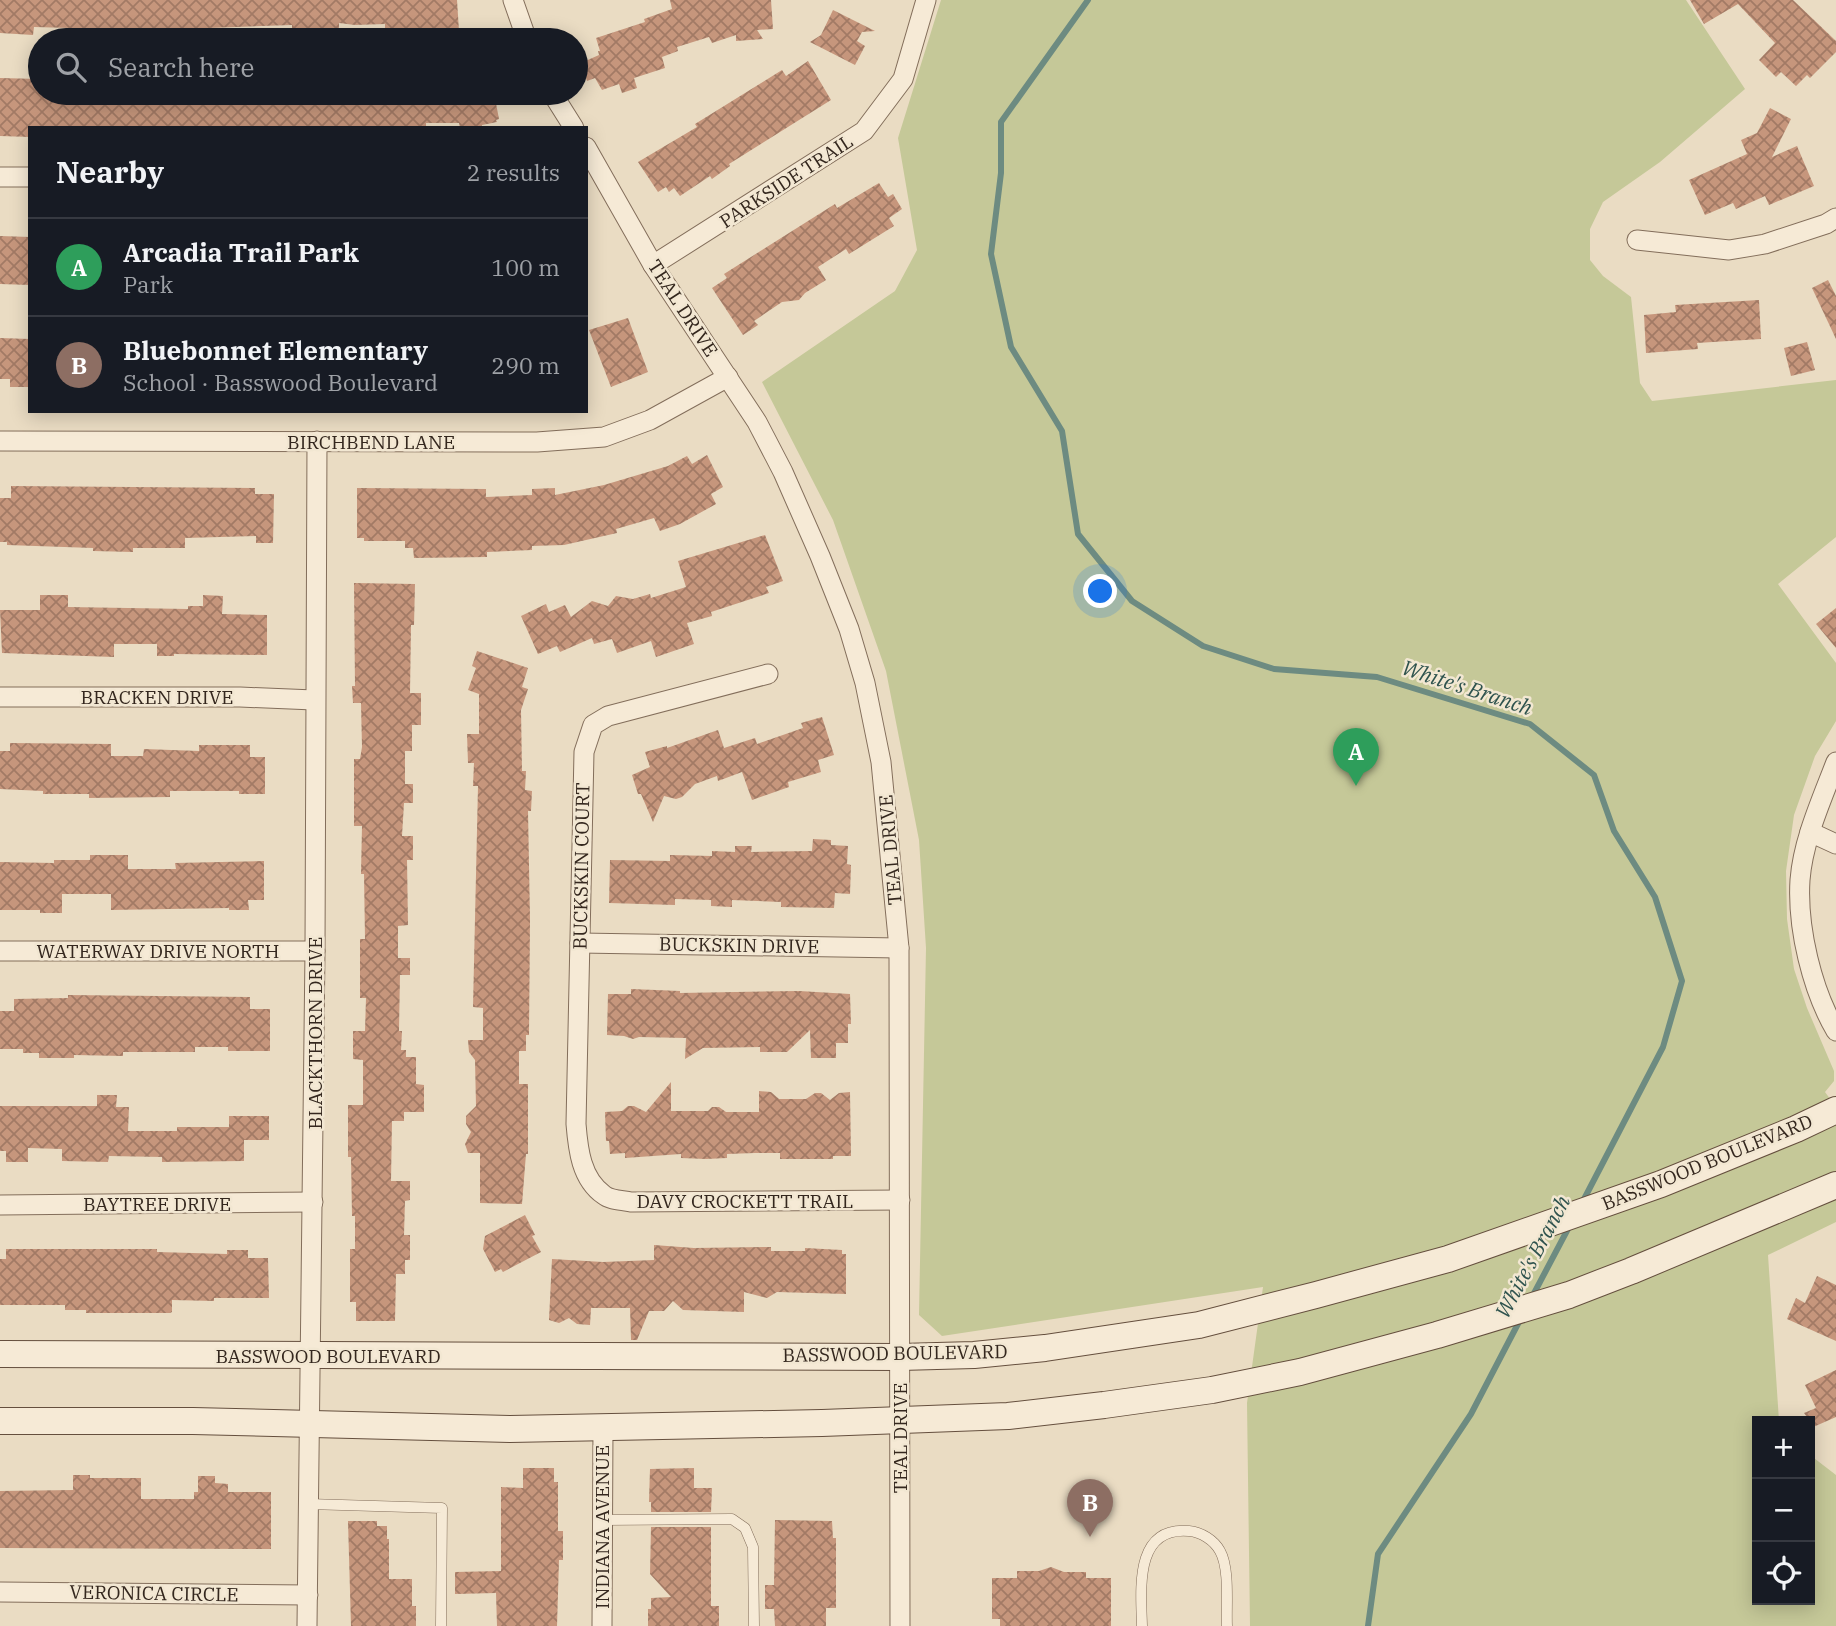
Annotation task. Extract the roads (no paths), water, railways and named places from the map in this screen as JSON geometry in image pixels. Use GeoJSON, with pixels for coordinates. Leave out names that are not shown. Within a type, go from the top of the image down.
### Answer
{"type":"FeatureCollection","features":[{"type":"Feature","properties":{"kind":"main road","name":"BASSWOOD BOULEVARD"},"geometry":{"type":"LineString","coordinates":[[0,1354],[900,1357],[974,1355],[1045,1348],[1199,1325],[1448,1259],[1661,1184],[1836,1110]]}},
{"type":"Feature","properties":{"kind":"main road"},"geometry":{"type":"LineString","coordinates":[[0,1421],[193,1421],[510,1429],[1008,1416],[1104,1405],[1212,1390],[1300,1372],[1437,1335],[1569,1295],[1631,1272],[1836,1185]]}},
{"type":"Feature","properties":{"kind":"street"},"geometry":{"type":"LineString","coordinates":[[513,0],[523,28]]}},
{"type":"Feature","properties":{"kind":"street","name":"PARKSIDE TRAIL"},"geometry":{"type":"LineString","coordinates":[[653,265],[864,131],[903,79],[926,0]]}},
{"type":"Feature","properties":{"kind":"street"},"geometry":{"type":"LineString","coordinates":[[560,105],[573,126]]}},
{"type":"Feature","properties":{"kind":"street","name":"TEAL DRIVE"},"geometry":{"type":"LineString","coordinates":[[588,151],[653,265],[757,422],[783,472],[849,629],[865,683],[881,762],[898,948],[900,1626]]}},
{"type":"Feature","properties":{"kind":"street"},"geometry":{"type":"LineString","coordinates":[[0,177],[28,177]]}},
{"type":"Feature","properties":{"kind":"street"},"geometry":{"type":"LineString","coordinates":[[1637,240],[1729,250],[1765,244],[1826,224],[1836,218]]}},
{"type":"Feature","properties":{"kind":"street","name":"BIRCHBEND LANE"},"geometry":{"type":"LineString","coordinates":[[0,441],[537,442],[604,437],[650,419],[728,377]]}},
{"type":"Feature","properties":{"kind":"street","name":"BLACKTHORN DRIVE"},"geometry":{"type":"LineString","coordinates":[[307,1626],[313,1202],[317,441]]}},
{"type":"Feature","properties":{"kind":"street","name":"BUCKSKIN COURT"},"geometry":{"type":"LineString","coordinates":[[594,1186],[579,1159],[576,1124],[584,752],[593,724],[608,716],[768,674]]}},
{"type":"Feature","properties":{"kind":"street","name":"BRACKEN DRIVE"},"geometry":{"type":"LineString","coordinates":[[0,697],[240,697],[314,700]]}},
{"type":"Feature","properties":{"kind":"street"},"geometry":{"type":"LineString","coordinates":[[1836,762],[1810,832],[1800,880],[1802,929],[1811,971],[1836,1031]]}},
{"type":"Feature","properties":{"kind":"street"},"geometry":{"type":"LineString","coordinates":[[1810,832],[1836,844]]}},
{"type":"Feature","properties":{"kind":"street","name":"BUCKSKIN DRIVE"},"geometry":{"type":"LineString","coordinates":[[580,943],[898,948]]}},
{"type":"Feature","properties":{"kind":"street","name":"WATERWAY DRIVE NORTH"},"geometry":{"type":"LineString","coordinates":[[0,951],[315,951]]}},
{"type":"Feature","properties":{"kind":"street","name":"DAVY CROCKETT TRAIL"},"geometry":{"type":"LineString","coordinates":[[594,1186],[606,1197],[631,1202],[900,1200]]}},
{"type":"Feature","properties":{"kind":"street","name":"BAYTREE DRIVE"},"geometry":{"type":"LineString","coordinates":[[0,1205],[313,1202]]}},
{"type":"Feature","properties":{"kind":"street","name":"INDIANA AVENUE"},"geometry":{"type":"LineString","coordinates":[[602,1626],[603,1427]]}},
{"type":"Feature","properties":{"kind":"street","name":"VERONICA CIRCLE"},"geometry":{"type":"LineString","coordinates":[[0,1592],[307,1595]]}},
{"type":"Feature","properties":{"kind":"lane"},"geometry":{"type":"LineString","coordinates":[[308,1504],[442,1508],[442,1626]]}},
{"type":"Feature","properties":{"kind":"lane"},"geometry":{"type":"LineString","coordinates":[[602,1520],[732,1519],[745,1528],[753,1547],[754,1626]]}},
{"type":"Feature","properties":{"kind":"lane"},"geometry":{"type":"LineString","coordinates":[[1142,1626],[1141,1583],[1145,1555],[1158,1538],[1178,1530],[1196,1532],[1213,1541],[1220,1551],[1225,1564],[1227,1626]]}},
{"type":"Feature","properties":{"kind":"waterway","name":"White's Branch"},"geometry":{"type":"LineString","coordinates":[[1088,0],[1001,122],[1001,173],[991,254],[1011,347],[1062,431],[1078,534],[1132,601],[1203,646],[1274,669],[1377,677],[1530,724],[1594,775],[1614,831],[1655,897],[1682,981],[1663,1047],[1582,1203]]}},
{"type":"Feature","properties":{"kind":"waterway","name":"White's Branch"},"geometry":{"type":"LineString","coordinates":[[1531,1299],[1570,1225]]}},
{"type":"Feature","properties":{"kind":"waterway","name":"White's Branch"},"geometry":{"type":"LineString","coordinates":[[1368,1626],[1378,1554],[1471,1414],[1521,1318]]}},
{"type":"Feature","properties":{"kind":"place","name":"Arcadia Trail Park"},"geometry":{"type":"Point","coordinates":[1356,786]}},
{"type":"Feature","properties":{"kind":"place","name":"Bluebonnet Elementary"},"geometry":{"type":"Point","coordinates":[1090,1537]}}]}
